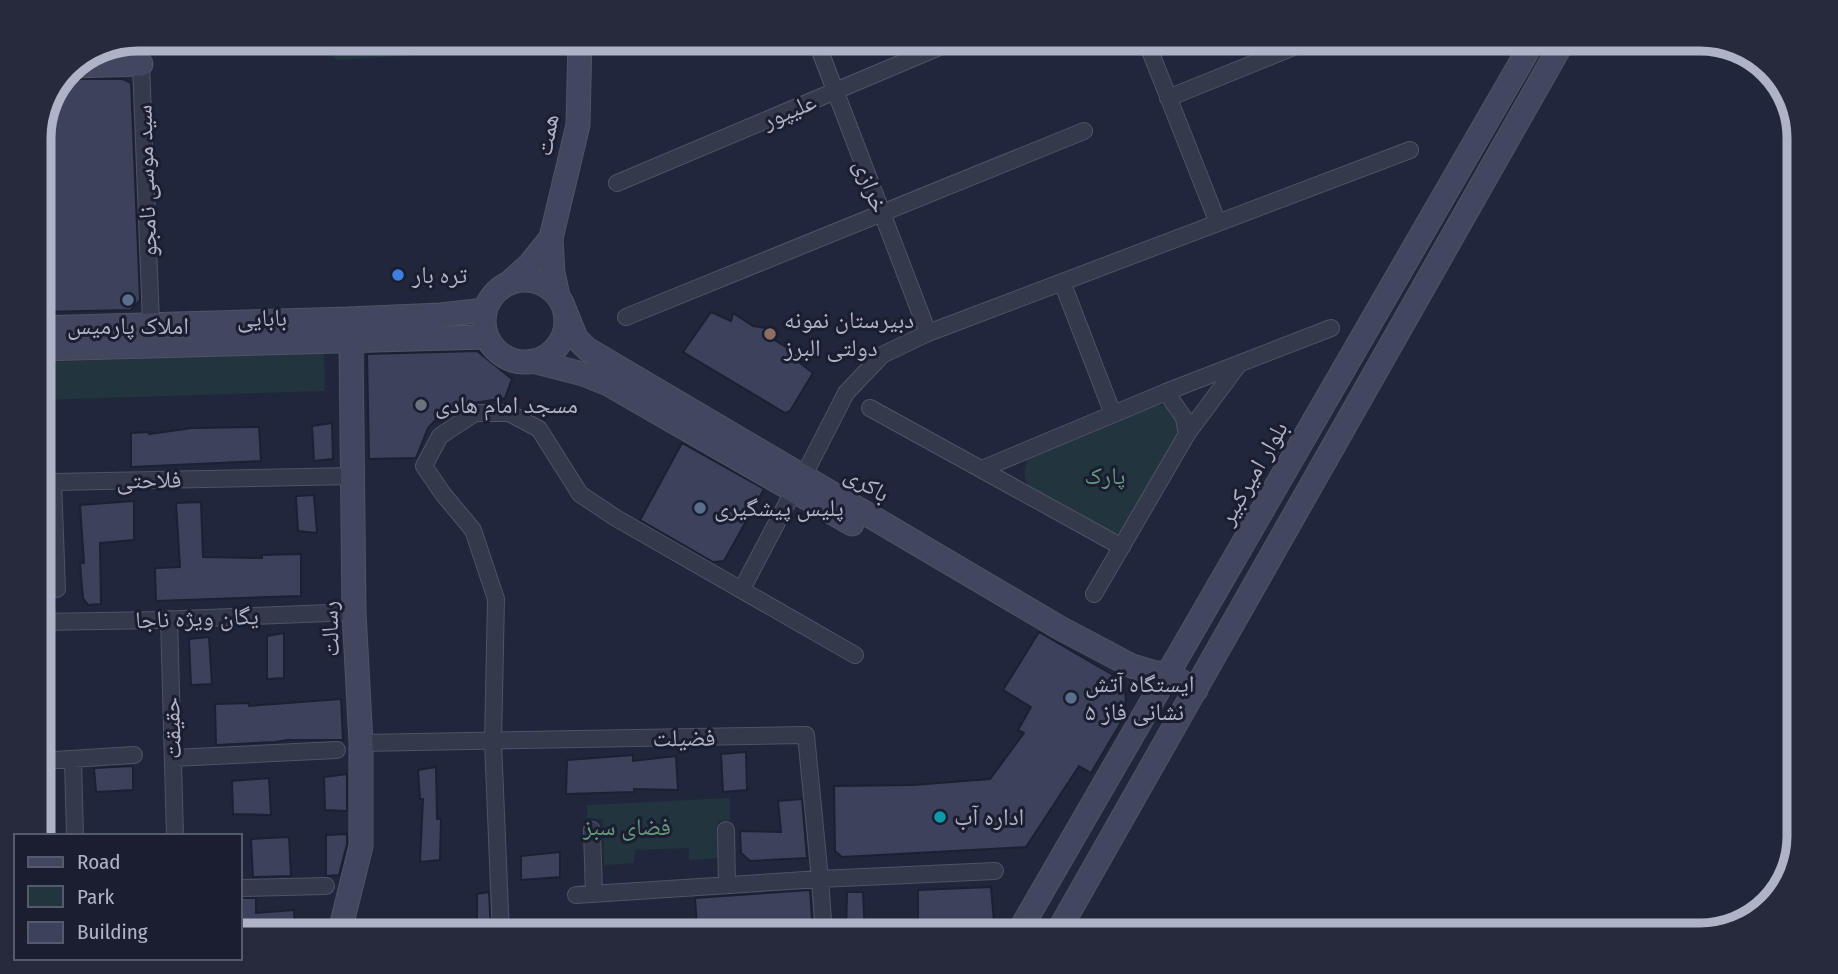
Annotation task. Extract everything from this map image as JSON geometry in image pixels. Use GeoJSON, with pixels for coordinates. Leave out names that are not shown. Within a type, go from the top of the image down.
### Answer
{"type":"FeatureCollection","features":[{"type":"Feature","properties":{"kind":"street","name":"سید موسی نامجو"},"geometry":{"type":"LineString","coordinates":[[140,51],[151,323]]}},
{"type":"Feature","properties":{"kind":"street","name":"همت"},"geometry":{"type":"LineString","coordinates":[[551,238],[578,125],[580,51]]}},
{"type":"Feature","properties":{"kind":"street","name":"خرازی"},"geometry":{"type":"LineString","coordinates":[[820,51],[928,333]]}},
{"type":"Feature","properties":{"kind":"street","name":"علیپور"},"geometry":{"type":"LineString","coordinates":[[617,183],[930,51]]}},
{"type":"Feature","properties":{"kind":"street"},"geometry":{"type":"LineString","coordinates":[[1150,51],[1218,223]]}},
{"type":"Feature","properties":{"kind":"street"},"geometry":{"type":"LineString","coordinates":[[1168,98],[1284,51]]}},
{"type":"Feature","properties":{"kind":"street","name":"بلوار امیرکبیر"},"geometry":{"type":"LineString","coordinates":[[1024,923],[1527,51]]}},
{"type":"Feature","properties":{"kind":"street"},"geometry":{"type":"LineString","coordinates":[[1063,923],[1558,51]]}},
{"type":"Feature","properties":{"kind":"street"},"geometry":{"type":"LineString","coordinates":[[89,65],[141,64]]}},
{"type":"Feature","properties":{"kind":"street"},"geometry":{"type":"LineString","coordinates":[[626,317],[1084,131]]}},
{"type":"Feature","properties":{"kind":"street"},"geometry":{"type":"LineString","coordinates":[[742,589],[846,393],[882,355],[928,333],[1409,150]]}},
{"type":"Feature","properties":{"kind":"street"},"geometry":{"type":"LineString","coordinates":[[511,282],[551,238]]}},
{"type":"Feature","properties":{"kind":"street"},"geometry":{"type":"LineString","coordinates":[[551,238],[553,273],[561,302],[566,322],[560,341],[546,356],[532,361],[518,361],[505,357],[494,349],[486,337],[483,323],[490,297],[511,282],[524,279],[537,281],[549,287],[561,302]]}},
{"type":"Feature","properties":{"kind":"street"},"geometry":{"type":"LineString","coordinates":[[1062,282],[1113,414]]}},
{"type":"Feature","properties":{"kind":"street","name":"باکری"},"geometry":{"type":"LineString","coordinates":[[561,302],[576,338],[587,349],[968,593],[1042,628],[1058,643],[1140,687],[1151,702],[1178,718]]}},
{"type":"Feature","properties":{"kind":"street","name":"بابایی"},"geometry":{"type":"LineString","coordinates":[[51,348],[350,330],[485,310]]}},
{"type":"Feature","properties":{"kind":"street","name":"بابایی"},"geometry":{"type":"LineString","coordinates":[[51,327],[151,323],[486,337]]}},
{"type":"Feature","properties":{"kind":"street"},"geometry":{"type":"LineString","coordinates":[[982,469],[1166,392],[1331,328]]}},
{"type":"Feature","properties":{"kind":"street","name":"رسالت"},"geometry":{"type":"LineString","coordinates":[[342,923],[361,846],[361,743],[354,612],[350,330]]}},
{"type":"Feature","properties":{"kind":"street","name":"باکری"},"geometry":{"type":"LineString","coordinates":[[532,361],[583,374],[608,384],[799,484],[1072,635],[1132,666],[1156,673],[1167,673],[1196,690]]}},
{"type":"Feature","properties":{"kind":"street"},"geometry":{"type":"LineString","coordinates":[[1094,594],[1187,434],[1238,364]]}},
{"type":"Feature","properties":{"kind":"street"},"geometry":{"type":"LineString","coordinates":[[1166,392],[1184,418],[1187,434]]}},
{"type":"Feature","properties":{"kind":"street"},"geometry":{"type":"LineString","coordinates":[[870,408],[1122,547]]}},
{"type":"Feature","properties":{"kind":"street"},"geometry":{"type":"LineString","coordinates":[[500,923],[493,742],[496,599],[473,530],[424,466],[440,436],[475,413],[509,413],[539,429],[580,495],[855,655]]}},
{"type":"Feature","properties":{"kind":"street","name":"فلاحتی"},"geometry":{"type":"LineString","coordinates":[[57,589],[53,482],[353,476]]}},
{"type":"Feature","properties":{"kind":"street","name":"یگان ویژه ناجا"},"geometry":{"type":"LineString","coordinates":[[51,621],[354,612]]}},
{"type":"Feature","properties":{"kind":"street","name":"حقیقت"},"geometry":{"type":"LineString","coordinates":[[169,619],[175,834]]}},
{"type":"Feature","properties":{"kind":"street","name":"فضیلت"},"geometry":{"type":"LineString","coordinates":[[361,743],[806,735],[823,923]]}},
{"type":"Feature","properties":{"kind":"street"},"geometry":{"type":"LineString","coordinates":[[173,758],[337,750]]}},
{"type":"Feature","properties":{"kind":"street"},"geometry":{"type":"LineString","coordinates":[[51,761],[134,755]]}},
{"type":"Feature","properties":{"kind":"street"},"geometry":{"type":"LineString","coordinates":[[73,760],[75,834]]}},
{"type":"Feature","properties":{"kind":"street"},"geometry":{"type":"LineString","coordinates":[[592,830],[594,894]]}},
{"type":"Feature","properties":{"kind":"street"},"geometry":{"type":"LineString","coordinates":[[726,830],[727,885]]}},
{"type":"Feature","properties":{"kind":"street"},"geometry":{"type":"LineString","coordinates":[[576,895],[821,878],[995,871]]}},
{"type":"Feature","properties":{"kind":"street"},"geometry":{"type":"LineString","coordinates":[[242,888],[326,886]]}},
{"type":"Feature","properties":{"kind":"green space"},"geometry":{"type":"Polygon","coordinates":[[[333,51],[482,51],[338,60],[333,57],[333,51]]]}},
{"type":"Feature","properties":{"kind":"green space"},"geometry":{"type":"Polygon","coordinates":[[[324,353],[325,391],[51,400],[51,362],[324,353]]]}},
{"type":"Feature","properties":{"kind":"green space","name":"پارک"},"geometry":{"type":"Polygon","coordinates":[[[1156,405],[1168,406],[1185,423],[1128,528],[1120,533],[1111,533],[1027,484],[1024,473],[1028,458],[1156,405]]]}},
{"type":"Feature","properties":{"kind":"green space","name":"فضای سبز"},"geometry":{"type":"Polygon","coordinates":[[[730,798],[730,820],[718,821],[719,858],[689,860],[689,848],[635,850],[634,863],[604,865],[603,819],[587,818],[587,805],[730,798]]]}},
{"type":"Feature","properties":{"kind":"building"},"geometry":{"type":"Polygon","coordinates":[[[74,79],[123,79],[131,83],[140,300],[131,310],[51,312],[51,132],[57,105],[74,79]]]}},
{"type":"Feature","properties":{"kind":"building"},"geometry":{"type":"Polygon","coordinates":[[[711,312],[731,321],[733,313],[753,326],[773,329],[773,339],[805,359],[800,363],[813,373],[790,411],[785,413],[683,352],[711,312]]]}},
{"type":"Feature","properties":{"kind":"building","name":"مسجد امام هادی"},"geometry":{"type":"Polygon","coordinates":[[[477,351],[512,379],[505,398],[474,403],[442,413],[428,428],[416,458],[369,459],[367,354],[477,351]]]}},
{"type":"Feature","properties":{"kind":"building"},"geometry":{"type":"Polygon","coordinates":[[[332,423],[333,459],[314,461],[312,426],[332,423]]]}},
{"type":"Feature","properties":{"kind":"building"},"geometry":{"type":"Polygon","coordinates":[[[259,427],[261,461],[131,467],[131,433],[149,434],[192,428],[259,427]]]}},
{"type":"Feature","properties":{"kind":"building","name":"پلیس پیشگیری"},"geometry":{"type":"Polygon","coordinates":[[[682,443],[764,489],[724,561],[713,562],[640,520],[682,443]]]}},
{"type":"Feature","properties":{"kind":"building"},"geometry":{"type":"Polygon","coordinates":[[[314,495],[317,533],[298,531],[296,496],[314,495]]]}},
{"type":"Feature","properties":{"kind":"building"},"geometry":{"type":"Polygon","coordinates":[[[134,501],[134,540],[100,543],[101,604],[88,605],[83,598],[80,563],[84,563],[80,505],[134,501]]]}},
{"type":"Feature","properties":{"kind":"building"},"geometry":{"type":"Polygon","coordinates":[[[201,502],[203,557],[262,558],[262,555],[301,554],[301,596],[156,601],[155,568],[180,567],[176,503],[201,502]]]}},
{"type":"Feature","properties":{"kind":"building"},"geometry":{"type":"Polygon","coordinates":[[[51,596],[55,599],[55,606],[51,606],[51,596]]]}},
{"type":"Feature","properties":{"kind":"building","name":"اداره آب"},"geometry":{"type":"Polygon","coordinates":[[[1039,632],[1125,682],[1126,714],[1091,773],[1079,766],[1026,847],[842,857],[835,851],[834,786],[913,785],[990,779],[1024,733],[1018,730],[1031,707],[1003,690],[1039,632]]]}},
{"type":"Feature","properties":{"kind":"building"},"geometry":{"type":"Polygon","coordinates":[[[284,633],[284,678],[267,679],[267,636],[284,633]]]}},
{"type":"Feature","properties":{"kind":"building"},"geometry":{"type":"Polygon","coordinates":[[[209,637],[212,684],[191,685],[189,639],[209,637]]]}},
{"type":"Feature","properties":{"kind":"building"},"geometry":{"type":"Polygon","coordinates":[[[341,699],[343,740],[288,740],[216,745],[215,704],[249,703],[249,706],[341,699]]]}},
{"type":"Feature","properties":{"kind":"building"},"geometry":{"type":"Polygon","coordinates":[[[746,752],[747,790],[723,792],[721,754],[746,752]]]}},
{"type":"Feature","properties":{"kind":"building"},"geometry":{"type":"Polygon","coordinates":[[[633,755],[633,761],[676,756],[678,790],[634,789],[634,792],[566,794],[567,760],[633,755]]]}},
{"type":"Feature","properties":{"kind":"building"},"geometry":{"type":"Polygon","coordinates":[[[133,766],[133,790],[96,792],[94,768],[133,766]]]}},
{"type":"Feature","properties":{"kind":"building"},"geometry":{"type":"Polygon","coordinates":[[[436,767],[437,819],[441,819],[440,860],[420,862],[423,799],[420,799],[418,770],[436,767]]]}},
{"type":"Feature","properties":{"kind":"building"},"geometry":{"type":"Polygon","coordinates":[[[347,774],[347,811],[325,810],[324,777],[347,774]]]}},
{"type":"Feature","properties":{"kind":"building"},"geometry":{"type":"Polygon","coordinates":[[[269,778],[271,815],[233,814],[232,781],[269,778]]]}},
{"type":"Feature","properties":{"kind":"building"},"geometry":{"type":"Polygon","coordinates":[[[802,799],[807,858],[750,861],[741,853],[740,831],[781,832],[778,801],[802,799]]]}},
{"type":"Feature","properties":{"kind":"building"},"geometry":{"type":"Polygon","coordinates":[[[347,834],[339,875],[326,876],[326,835],[347,834]]]}},
{"type":"Feature","properties":{"kind":"building"},"geometry":{"type":"Polygon","coordinates":[[[289,837],[291,876],[253,877],[251,839],[289,837]]]}},
{"type":"Feature","properties":{"kind":"building"},"geometry":{"type":"Polygon","coordinates":[[[560,852],[560,877],[521,880],[521,856],[560,852]]]}},
{"type":"Feature","properties":{"kind":"building"},"geometry":{"type":"Polygon","coordinates":[[[991,887],[994,922],[918,923],[918,890],[991,887]]]}},
{"type":"Feature","properties":{"kind":"building"},"geometry":{"type":"Polygon","coordinates":[[[810,890],[812,920],[697,923],[695,898],[810,890]]]}},
{"type":"Feature","properties":{"kind":"building"},"geometry":{"type":"Polygon","coordinates":[[[489,892],[490,923],[477,923],[477,894],[489,892]]]}},
{"type":"Feature","properties":{"kind":"building"},"geometry":{"type":"Polygon","coordinates":[[[847,892],[863,892],[864,923],[846,923],[847,892]]]}},
{"type":"Feature","properties":{"kind":"building"},"geometry":{"type":"Polygon","coordinates":[[[242,898],[256,898],[256,913],[294,910],[295,923],[242,923],[242,898]]]}},
{"type":"Feature","properties":{"kind":"place","name":"تره بار"},"geometry":{"type":"Point","coordinates":[398,275]}},
{"type":"Feature","properties":{"kind":"place","name":"املاک پارمیس"},"geometry":{"type":"Point","coordinates":[128,300]}},
{"type":"Feature","properties":{"kind":"place","name":"دبیرستان نمونه دولتی البرز"},"geometry":{"type":"Point","coordinates":[770,334]}},
{"type":"Feature","properties":{"kind":"place","name":"مسجد امام هادی"},"geometry":{"type":"Point","coordinates":[421,405]}},
{"type":"Feature","properties":{"kind":"place","name":"پلیس پیشگیری"},"geometry":{"type":"Point","coordinates":[700,508]}},
{"type":"Feature","properties":{"kind":"place","name":"ایستگاه آتش نشانی فاز ۵"},"geometry":{"type":"Point","coordinates":[1071,698]}},
{"type":"Feature","properties":{"kind":"place","name":"اداره آب"},"geometry":{"type":"Point","coordinates":[940,817]}}]}
